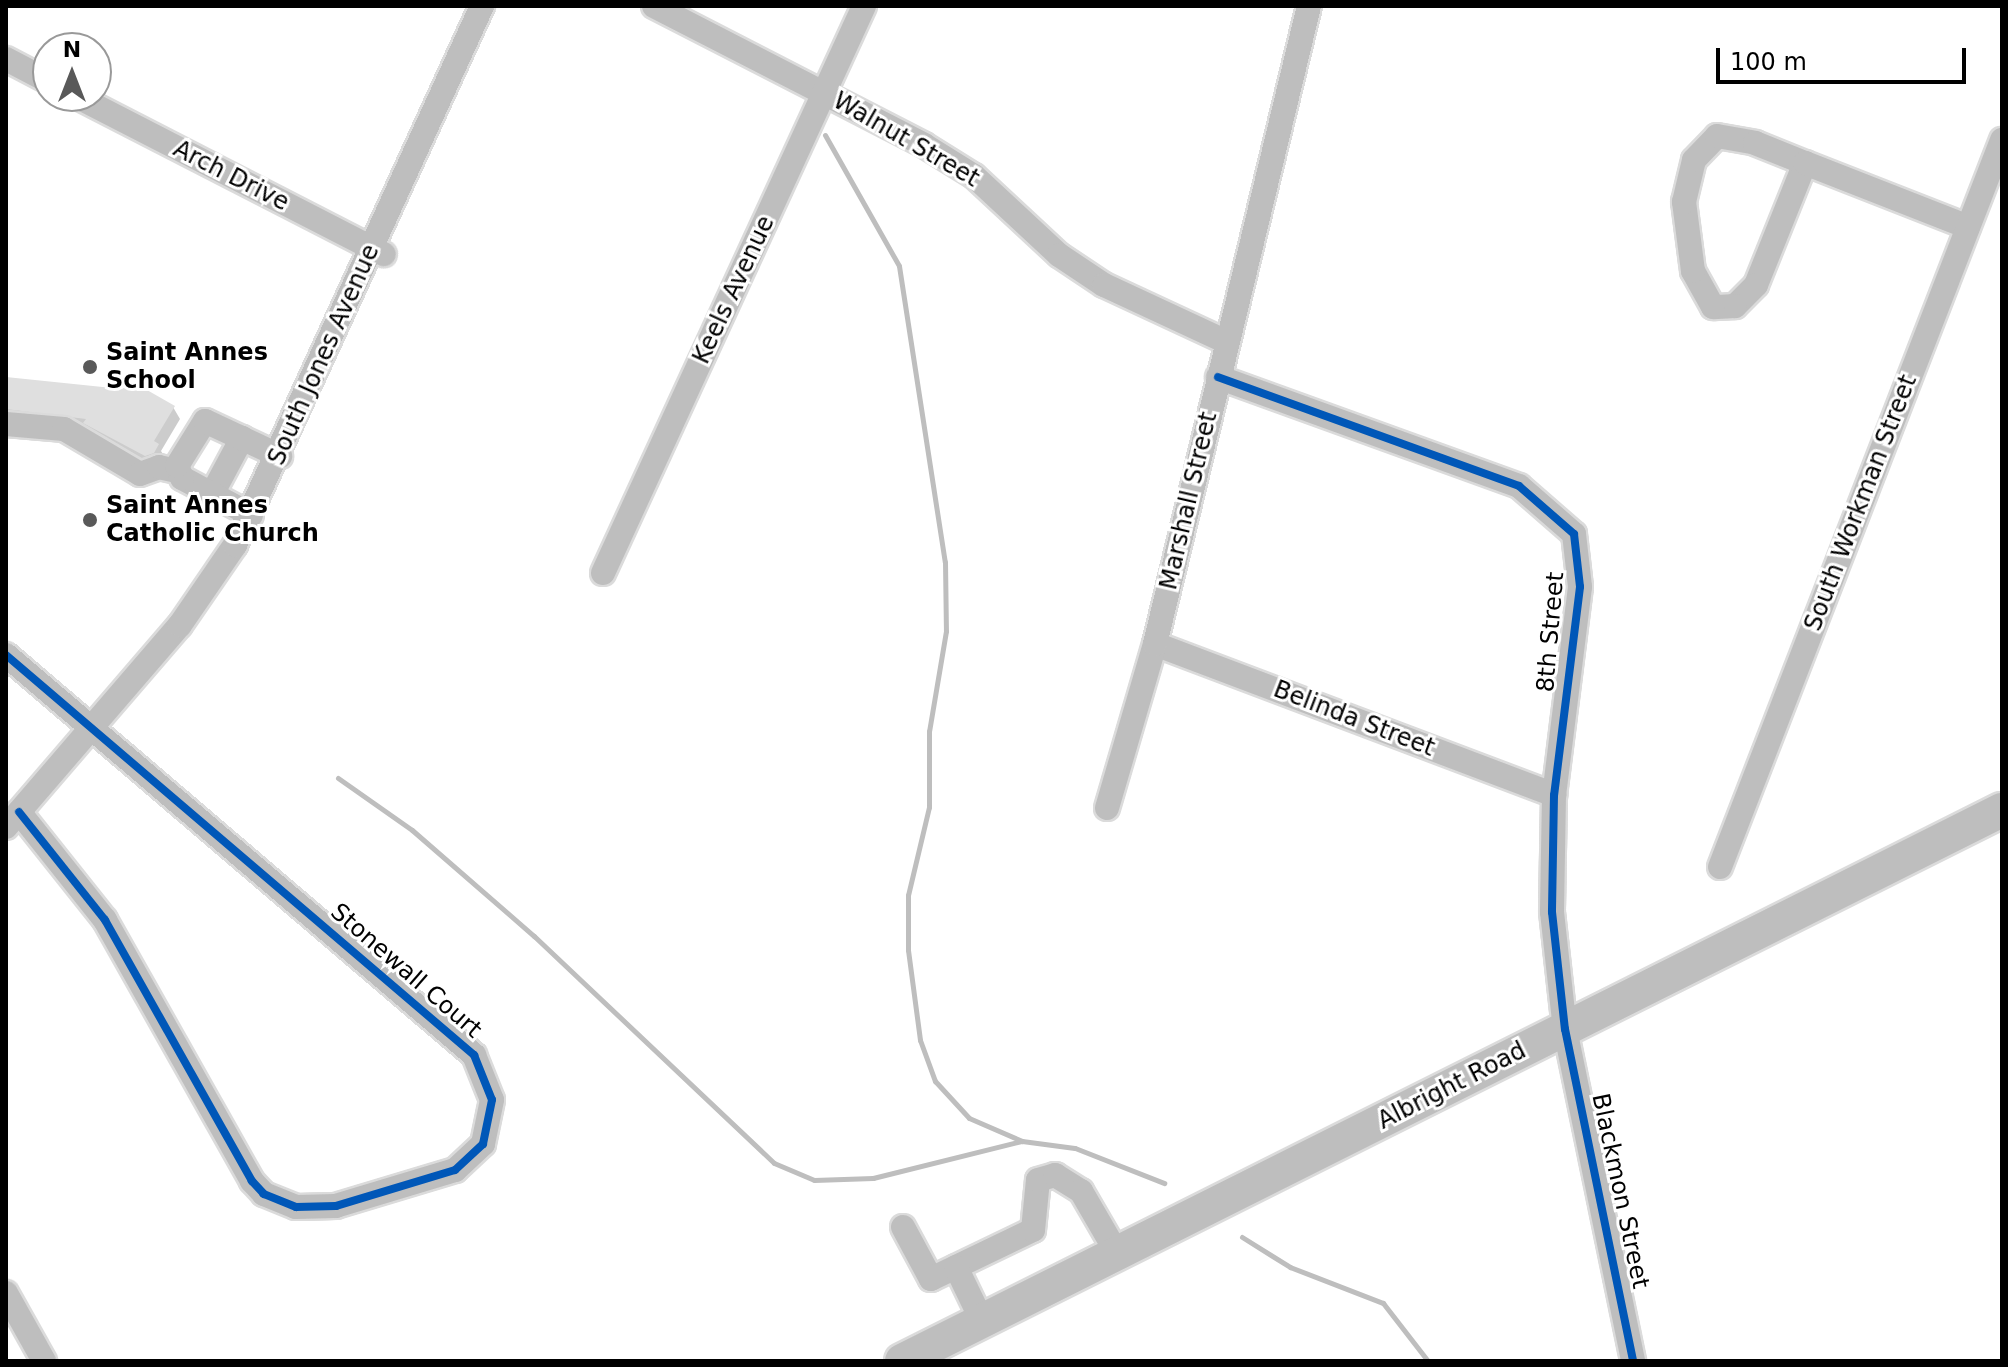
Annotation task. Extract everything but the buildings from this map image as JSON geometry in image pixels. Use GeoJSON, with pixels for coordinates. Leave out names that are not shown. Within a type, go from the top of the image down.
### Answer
{"type":"FeatureCollection","features":[{"type":"Feature","properties":{"kind":"highway","name":"Albright Road"},"geometry":{"type":"LineString","coordinates":[[902,1361],[1565,1029],[2000,817]]}},
{"type":"Feature","properties":{"kind":"street","name":"South Jones Avenue"},"geometry":{"type":"LineString","coordinates":[[13,819],[180,625],[251,515],[379,252],[482,6]]}},
{"type":"Feature","properties":{"kind":"street","name":"Walnut Street"},"geometry":{"type":"LineString","coordinates":[[654,6],[825,93],[974,176],[1059,255],[1104,285],[1227,342]]}},
{"type":"Feature","properties":{"kind":"street","name":"Keels Avenue"},"geometry":{"type":"LineString","coordinates":[[603,573],[864,6]]}},
{"type":"Feature","properties":{"kind":"street","name":"Marshall Street"},"geometry":{"type":"LineString","coordinates":[[1107,808],[1155,644],[1309,6]]}},
{"type":"Feature","properties":{"kind":"street"},"geometry":{"type":"LineString","coordinates":[[6,59],[32,73]]}},
{"type":"Feature","properties":{"kind":"street","name":"Arch Drive"},"geometry":{"type":"LineString","coordinates":[[107,112],[379,252]]}},
{"type":"Feature","properties":{"kind":"street"},"geometry":{"type":"LineString","coordinates":[[1805,163],[1756,285],[1735,306],[1713,307],[1693,271],[1684,216],[1699,151],[1717,136],[1728,136],[1805,163],[1968,227]]}},
{"type":"Feature","properties":{"kind":"street","name":"South Workman Street"},"geometry":{"type":"LineString","coordinates":[[1720,867],[2002,140]]}},
{"type":"Feature","properties":{"kind":"street","name":"8th Street"},"geometry":{"type":"LineString","coordinates":[[1218,377],[1519,486],[1574,534],[1580,587],[1554,795],[1552,912],[1565,1029]]}},
{"type":"Feature","properties":{"kind":"street"},"geometry":{"type":"LineString","coordinates":[[176,471],[205,421],[280,456]]}},
{"type":"Feature","properties":{"kind":"street"},"geometry":{"type":"LineString","coordinates":[[6,424],[64,429],[140,474],[159,467],[176,471],[211,496],[251,515]]}},
{"type":"Feature","properties":{"kind":"street"},"geometry":{"type":"LineString","coordinates":[[211,496],[242,438]]}},
{"type":"Feature","properties":{"kind":"street","name":"Belinda Street"},"geometry":{"type":"LineString","coordinates":[[1155,644],[1554,795]]}},
{"type":"Feature","properties":{"kind":"street","name":"Stonewall Court"},"geometry":{"type":"LineString","coordinates":[[6,655],[474,1055],[488,1081],[492,1114],[483,1144],[471,1159],[433,1178],[336,1206],[296,1207],[264,1194],[252,1181],[105,920],[13,819]]}},
{"type":"Feature","properties":{"kind":"street","name":"Blackmon Street"},"geometry":{"type":"LineString","coordinates":[[1565,1029],[1633,1361]]}},
{"type":"Feature","properties":{"kind":"street"},"geometry":{"type":"LineString","coordinates":[[903,1227],[931,1279],[1033,1230],[1035,1188],[1047,1175],[1064,1177],[1081,1191],[1117,1253]]}},
{"type":"Feature","properties":{"kind":"street"},"geometry":{"type":"LineString","coordinates":[[956,1267],[982,1321]]}},
{"type":"Feature","properties":{"kind":"street"},"geometry":{"type":"LineString","coordinates":[[6,1293],[44,1361]]}},
{"type":"Feature","properties":{"kind":"waterway"},"geometry":{"type":"LineString","coordinates":[[825,135],[899,266],[945,562],[946,631],[929,731],[929,807],[908,895],[908,950],[920,1040],[935,1081],[969,1118],[1022,1141],[1075,1148],[1164,1183]]}},
{"type":"Feature","properties":{"kind":"waterway"},"geometry":{"type":"LineString","coordinates":[[338,778],[412,830],[534,936],[774,1163],[814,1180],[873,1178],[1021,1141]]}},
{"type":"Feature","properties":{"kind":"waterway"},"geometry":{"type":"LineString","coordinates":[[1242,1237],[1290,1267],[1383,1303],[1428,1361]]}},
{"type":"Feature","properties":{"kind":"cycle path"},"geometry":{"type":"LineString","coordinates":[[1218,377],[1519,486],[1574,534],[1580,587],[1554,795],[1552,912],[1565,1029],[1633,1361]]}},
{"type":"Feature","properties":{"kind":"cycle path"},"geometry":{"type":"LineString","coordinates":[[6,655],[474,1055],[492,1100],[483,1144],[455,1170],[336,1206],[296,1207],[264,1194],[252,1181],[105,920],[19,812]]}},
{"type":"Feature","properties":{"kind":"place","name":"Saint Annes School"},"geometry":{"type":"Point","coordinates":[90,367]}},
{"type":"Feature","properties":{"kind":"place","name":"Saint Annes Catholic Church"},"geometry":{"type":"Point","coordinates":[90,520]}}]}
